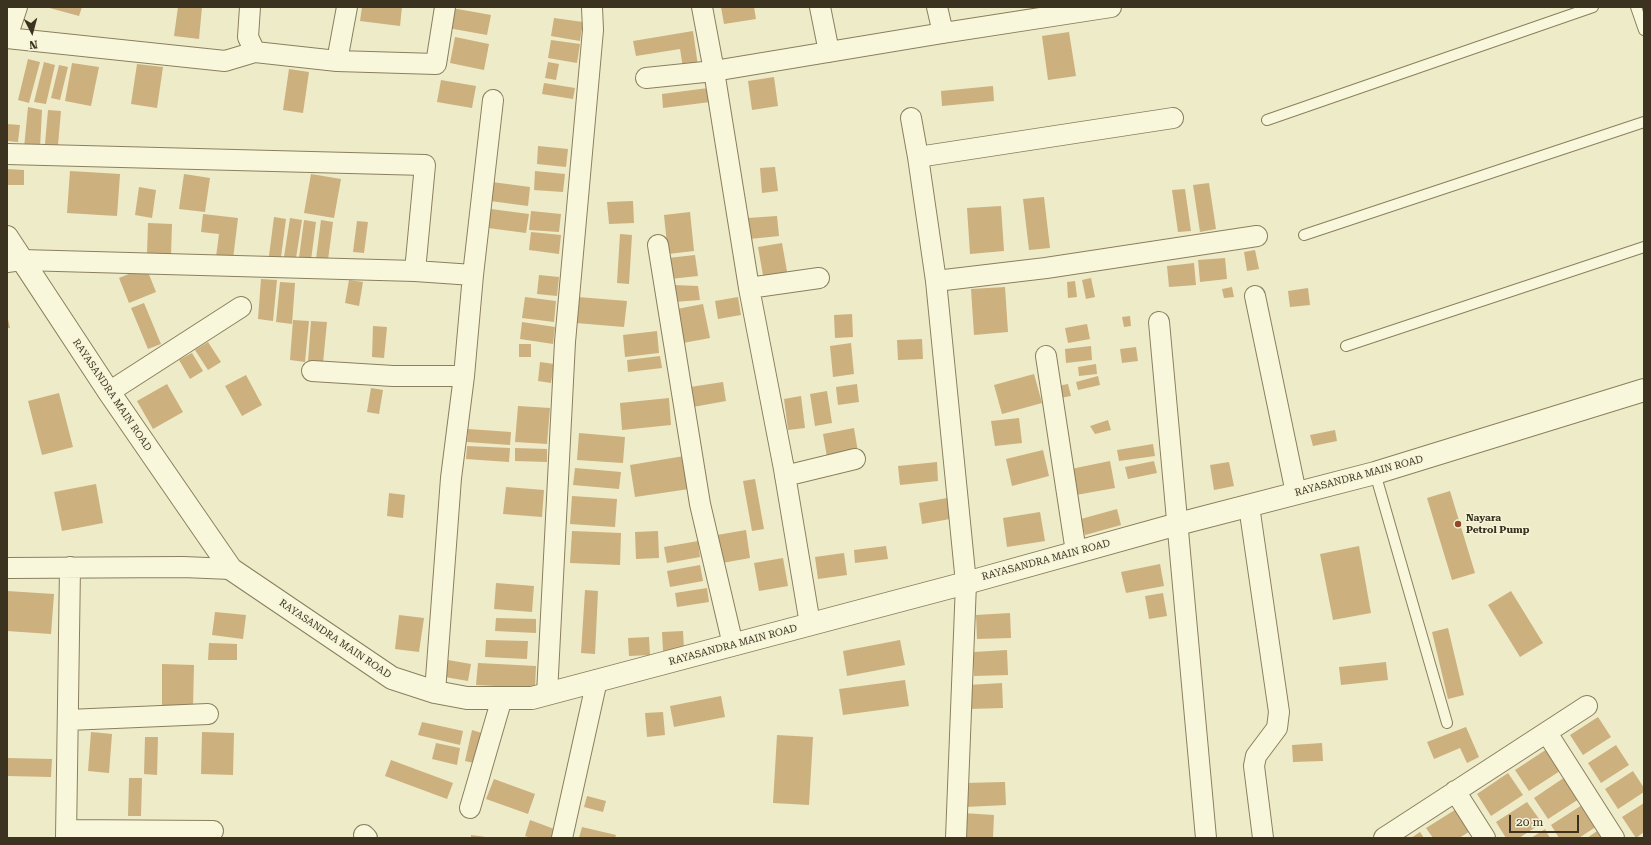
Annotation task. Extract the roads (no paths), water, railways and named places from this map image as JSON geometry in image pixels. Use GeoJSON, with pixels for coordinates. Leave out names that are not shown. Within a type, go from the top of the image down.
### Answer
{"type":"FeatureCollection","features":[{"type":"Feature","properties":{"kind":"street"},"geometry":{"type":"LineString","coordinates":[[17,7],[7,38],[225,61],[255,52],[337,61],[436,64],[445,7]]}},
{"type":"Feature","properties":{"kind":"street"},"geometry":{"type":"LineString","coordinates":[[250,7],[248,36],[255,52]]}},
{"type":"Feature","properties":{"kind":"street"},"geometry":{"type":"LineString","coordinates":[[337,61],[347,7]]}},
{"type":"Feature","properties":{"kind":"street"},"geometry":{"type":"LineString","coordinates":[[547,694],[565,342],[594,30],[592,7]]}},
{"type":"Feature","properties":{"kind":"street"},"geometry":{"type":"LineString","coordinates":[[702,7],[714,71],[749,288],[786,476],[810,624]]}},
{"type":"Feature","properties":{"kind":"street"},"geometry":{"type":"LineString","coordinates":[[820,7],[828,52]]}},
{"type":"Feature","properties":{"kind":"street"},"geometry":{"type":"LineString","coordinates":[[937,7],[943,33]]}},
{"type":"Feature","properties":{"kind":"street"},"geometry":{"type":"LineString","coordinates":[[646,78],[714,71],[943,33],[1046,12],[1111,7]]}},
{"type":"Feature","properties":{"kind":"street"},"geometry":{"type":"LineString","coordinates":[[434,692],[450,478],[464,376],[473,275],[493,100]]}},
{"type":"Feature","properties":{"kind":"street"},"geometry":{"type":"LineString","coordinates":[[911,118],[936,281],[966,583],[956,838]]}},
{"type":"Feature","properties":{"kind":"street"},"geometry":{"type":"LineString","coordinates":[[918,157],[1173,118]]}},
{"type":"Feature","properties":{"kind":"street"},"geometry":{"type":"LineString","coordinates":[[7,154],[425,166],[415,271]]}},
{"type":"Feature","properties":{"kind":"street"},"geometry":{"type":"LineString","coordinates":[[936,281],[1046,268],[1257,236]]}},
{"type":"Feature","properties":{"kind":"street","name":"RAYASANDRA MAIN ROAD"},"geometry":{"type":"LineString","coordinates":[[7,238],[14,261],[109,392],[231,570],[392,678],[434,692],[468,698],[532,698],[966,583],[1178,524],[1375,473],[1644,390]]}},
{"type":"Feature","properties":{"kind":"street"},"geometry":{"type":"LineString","coordinates":[[658,245],[700,504],[733,645]]}},
{"type":"Feature","properties":{"kind":"street"},"geometry":{"type":"LineString","coordinates":[[14,261],[415,271],[473,275]]}},
{"type":"Feature","properties":{"kind":"street"},"geometry":{"type":"LineString","coordinates":[[749,288],[818,278]]}},
{"type":"Feature","properties":{"kind":"street"},"geometry":{"type":"LineString","coordinates":[[1256,296],[1296,493]]}},
{"type":"Feature","properties":{"kind":"street"},"geometry":{"type":"LineString","coordinates":[[109,392],[241,307]]}},
{"type":"Feature","properties":{"kind":"street"},"geometry":{"type":"LineString","coordinates":[[1160,322],[1206,838]]}},
{"type":"Feature","properties":{"kind":"street"},"geometry":{"type":"LineString","coordinates":[[1046,356],[1076,552]]}},
{"type":"Feature","properties":{"kind":"street"},"geometry":{"type":"LineString","coordinates":[[312,371],[393,376],[464,376]]}},
{"type":"Feature","properties":{"kind":"street"},"geometry":{"type":"LineString","coordinates":[[786,476],[855,459]]}},
{"type":"Feature","properties":{"kind":"street"},"geometry":{"type":"LineString","coordinates":[[1250,506],[1279,712],[1277,728],[1256,756],[1254,766],[1263,838]]}},
{"type":"Feature","properties":{"kind":"street"},"geometry":{"type":"LineString","coordinates":[[70,567],[67,834],[213,831]]}},
{"type":"Feature","properties":{"kind":"street"},"geometry":{"type":"LineString","coordinates":[[7,568],[183,567],[231,570]]}},
{"type":"Feature","properties":{"kind":"street"},"geometry":{"type":"LineString","coordinates":[[562,838],[597,680]]}},
{"type":"Feature","properties":{"kind":"street"},"geometry":{"type":"LineString","coordinates":[[470,808],[502,698]]}},
{"type":"Feature","properties":{"kind":"street"},"geometry":{"type":"LineString","coordinates":[[1384,838],[1587,706]]}},
{"type":"Feature","properties":{"kind":"street"},"geometry":{"type":"LineString","coordinates":[[68,720],[208,714]]}},
{"type":"Feature","properties":{"kind":"street"},"geometry":{"type":"LineString","coordinates":[[1547,732],[1614,838]]}},
{"type":"Feature","properties":{"kind":"street"},"geometry":{"type":"LineString","coordinates":[[1455,792],[1485,838]]}},
{"type":"Feature","properties":{"kind":"lane"},"geometry":{"type":"LineString","coordinates":[[1266,120],[1593,7]]}},
{"type":"Feature","properties":{"kind":"lane"},"geometry":{"type":"LineString","coordinates":[[1636,7],[1644,30]]}},
{"type":"Feature","properties":{"kind":"lane"},"geometry":{"type":"LineString","coordinates":[[1304,235],[1644,122]]}},
{"type":"Feature","properties":{"kind":"lane"},"geometry":{"type":"LineString","coordinates":[[1346,346],[1644,247]]}},
{"type":"Feature","properties":{"kind":"lane"},"geometry":{"type":"LineString","coordinates":[[1375,473],[1447,724]]}},
{"type":"Feature","properties":{"kind":"place","name":"Nayara Petrol Pump"},"geometry":{"type":"Point","coordinates":[1458,524]}}]}
